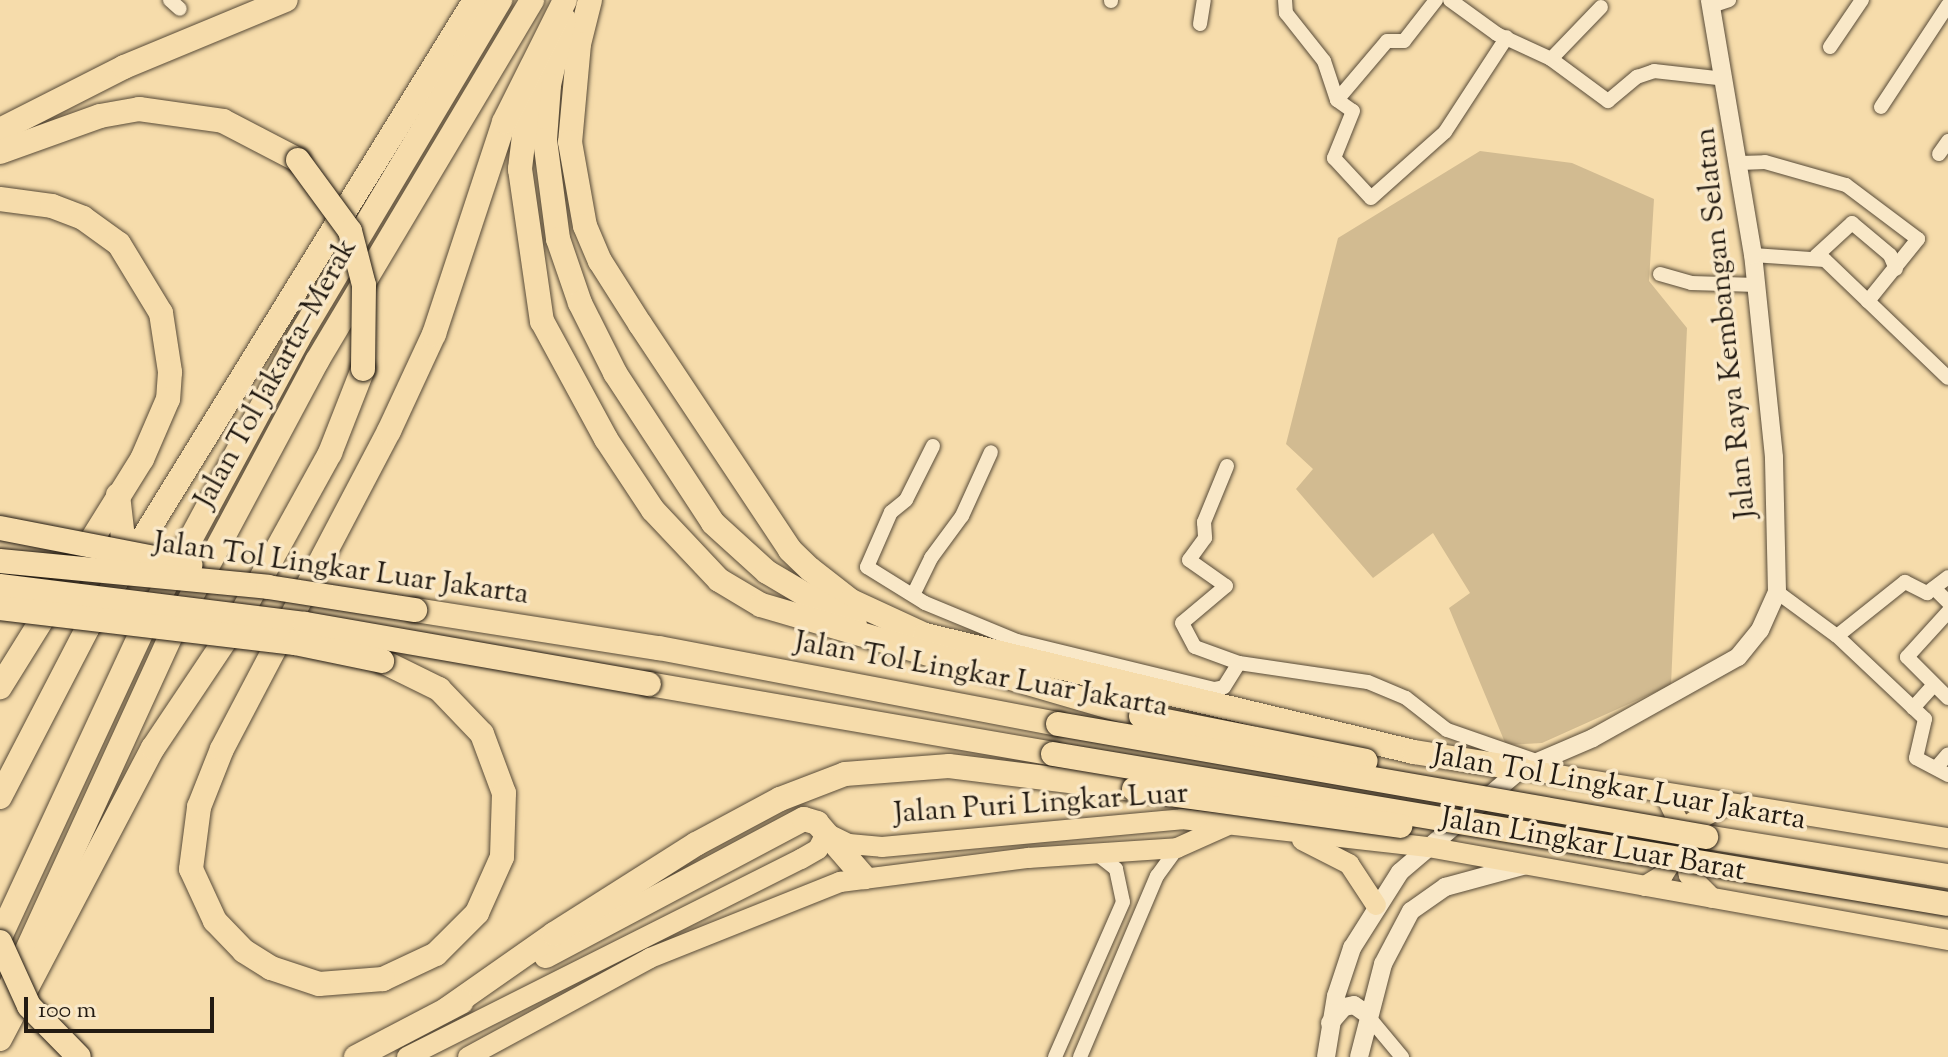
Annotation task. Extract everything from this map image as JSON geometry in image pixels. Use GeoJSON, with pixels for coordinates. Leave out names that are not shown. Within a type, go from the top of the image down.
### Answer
{"type":"FeatureCollection","features":[{"type":"Feature","properties":{"kind":"highway"},"geometry":{"type":"LineString","coordinates":[[0,130],[124,67],[286,0]]}},
{"type":"Feature","properties":{"kind":"highway"},"geometry":{"type":"LineString","coordinates":[[0,797],[87,629],[475,0]]}},
{"type":"Feature","properties":{"kind":"highway","name":"Jalan Tol Jakarta–Merak"},"geometry":{"type":"LineString","coordinates":[[0,940],[148,618],[298,339],[500,0]]}},
{"type":"Feature","properties":{"kind":"highway","name":"Jalan Tol Jakarta–Merak"},"geometry":{"type":"LineString","coordinates":[[0,1009],[175,627],[317,361],[532,0]]}},
{"type":"Feature","properties":{"kind":"highway"},"geometry":{"type":"LineString","coordinates":[[0,608],[295,643],[382,661],[452,699],[482,734],[504,793],[502,857],[477,913],[436,954],[383,979],[319,984],[262,963],[215,921],[191,869],[199,807],[222,749],[389,431],[434,334],[504,122],[540,44],[567,0]]}},
{"type":"Feature","properties":{"kind":"highway"},"geometry":{"type":"LineString","coordinates":[[567,0],[553,61],[545,140],[558,239],[580,303],[615,373],[713,523],[767,572],[872,639]]}},
{"type":"Feature","properties":{"kind":"highway"},"geometry":{"type":"LineString","coordinates":[[590,0],[579,44],[570,142],[585,226],[600,261],[648,337],[790,550],[810,569],[851,601],[925,635],[1414,752],[1528,765]]}},
{"type":"Feature","properties":{"kind":"highway"},"geometry":{"type":"LineString","coordinates":[[540,44],[526,102],[521,181],[537,300],[565,366],[653,510],[719,580],[761,605],[1141,716],[1503,787],[1608,833]]}},
{"type":"Feature","properties":{"kind":"highway"},"geometry":{"type":"LineString","coordinates":[[0,152],[70,126],[139,109],[223,121],[298,160],[350,231],[364,285],[363,369],[330,453],[234,627],[153,748],[0,1039]]}},
{"type":"Feature","properties":{"kind":"highway"},"geometry":{"type":"LineString","coordinates":[[0,199],[41,203],[83,218],[119,244],[161,313],[169,350],[168,399],[142,459],[0,687]]}},
{"type":"Feature","properties":{"kind":"highway"},"geometry":{"type":"LineString","coordinates":[[118,495],[126,564]]}},
{"type":"Feature","properties":{"kind":"highway"},"geometry":{"type":"LineString","coordinates":[[0,528],[229,573],[268,587]]}},
{"type":"Feature","properties":{"kind":"highway","name":"Jalan Tol Lingkar Luar Jakarta"},"geometry":{"type":"LineString","coordinates":[[0,561],[268,587],[659,648],[1608,833],[1948,904]]}},
{"type":"Feature","properties":{"kind":"highway","name":"Jalan Tol Lingkar Luar Jakarta"},"geometry":{"type":"LineString","coordinates":[[0,586],[305,624],[1053,754],[1608,833],[1948,876]]}},
{"type":"Feature","properties":{"kind":"highway"},"geometry":{"type":"LineString","coordinates":[[447,1009],[554,934],[696,844],[780,799],[845,774],[920,764],[1134,789],[1497,839],[1608,833]]}},
{"type":"Feature","properties":{"kind":"highway"},"geometry":{"type":"LineString","coordinates":[[356,1057],[796,821],[811,820],[864,877]]}},
{"type":"Feature","properties":{"kind":"highway"},"geometry":{"type":"LineString","coordinates":[[0,940],[29,1006],[79,1057]]}},
{"type":"Feature","properties":{"kind":"main road","name":"Jalan Raya Kembangan Selatan"},"geometry":{"type":"LineString","coordinates":[[1326,1057],[1330,1023],[1352,948],[1376,905],[1400,872],[1528,765],[1593,738],[1738,657],[1760,630],[1777,592],[1774,457],[1757,285],[1716,2]]}},
{"type":"Feature","properties":{"kind":"main road"},"geometry":{"type":"LineString","coordinates":[[1585,783],[1577,759],[1593,738]]}},
{"type":"Feature","properties":{"kind":"main road","name":"Jalan Lingkar Luar Barat"},"geometry":{"type":"LineString","coordinates":[[1528,765],[1585,783],[1948,838]]}},
{"type":"Feature","properties":{"kind":"main road"},"geometry":{"type":"LineString","coordinates":[[1638,885],[1656,874],[1668,850],[1668,817],[1653,794]]}},
{"type":"Feature","properties":{"kind":"main road"},"geometry":{"type":"LineString","coordinates":[[1638,885],[1663,875],[1678,851],[1680,825],[1667,798],[1685,799]]}},
{"type":"Feature","properties":{"kind":"main road"},"geometry":{"type":"LineString","coordinates":[[1712,898],[1689,875],[1683,848],[1700,816],[1725,806]]}},
{"type":"Feature","properties":{"kind":"main road","name":"Jalan Puri Lingkar Luar"},"geometry":{"type":"LineString","coordinates":[[826,833],[849,844],[882,847],[1182,819],[1226,826]]}},
{"type":"Feature","properties":{"kind":"main road","name":"Jalan Lingkar Luar Barat"},"geometry":{"type":"LineString","coordinates":[[1226,826],[1428,847],[1948,940]]}},
{"type":"Feature","properties":{"kind":"main road","name":"Jalan Puri Lingkar Luar"},"geometry":{"type":"LineString","coordinates":[[468,1057],[650,958],[802,896],[864,877],[1093,852],[1177,848],[1226,826]]}},
{"type":"Feature","properties":{"kind":"main road"},"geometry":{"type":"LineString","coordinates":[[1454,826],[1454,840],[1465,854]]}},
{"type":"Feature","properties":{"kind":"main road"},"geometry":{"type":"LineString","coordinates":[[1284,832],[1349,864],[1376,905]]}},
{"type":"Feature","properties":{"kind":"main road"},"geometry":{"type":"LineString","coordinates":[[407,1057],[791,864],[818,849],[826,833]]}},
{"type":"Feature","properties":{"kind":"main road"},"geometry":{"type":"LineString","coordinates":[[791,864],[802,896]]}},
{"type":"Feature","properties":{"kind":"main road"},"geometry":{"type":"LineString","coordinates":[[1359,1057],[1367,1015],[1383,964],[1411,911],[1445,887],[1526,865]]}},
{"type":"Feature","properties":{"kind":"main road"},"geometry":{"type":"LineString","coordinates":[[1330,1023],[1344,1007],[1354,1005],[1367,1015]]}},
{"type":"Feature","properties":{"kind":"street"},"geometry":{"type":"LineString","coordinates":[[1200,24],[1204,0]]}},
{"type":"Feature","properties":{"kind":"street"},"geometry":{"type":"LineString","coordinates":[[1285,0],[1286,13],[1324,61],[1337,100],[1354,115],[1334,158],[1371,198],[1445,132],[1507,37]]}},
{"type":"Feature","properties":{"kind":"street"},"geometry":{"type":"LineString","coordinates":[[1337,100],[1387,41],[1404,41],[1436,0]]}},
{"type":"Feature","properties":{"kind":"street"},"geometry":{"type":"LineString","coordinates":[[1450,0],[1507,37],[1551,59],[1608,101],[1637,77],[1654,71],[1725,79]]}},
{"type":"Feature","properties":{"kind":"street"},"geometry":{"type":"LineString","coordinates":[[1830,47],[1862,0]]}},
{"type":"Feature","properties":{"kind":"street"},"geometry":{"type":"LineString","coordinates":[[1881,107],[1948,5]]}},
{"type":"Feature","properties":{"kind":"street"},"geometry":{"type":"LineString","coordinates":[[1551,59],[1601,7]]}},
{"type":"Feature","properties":{"kind":"street"},"geometry":{"type":"LineString","coordinates":[[1939,154],[1948,141]]}},
{"type":"Feature","properties":{"kind":"street"},"geometry":{"type":"LineString","coordinates":[[1740,163],[1765,162],[1846,185],[1920,241],[1868,301]]}},
{"type":"Feature","properties":{"kind":"street"},"geometry":{"type":"LineString","coordinates":[[1816,256],[1852,223],[1890,255],[1896,269]]}},
{"type":"Feature","properties":{"kind":"street"},"geometry":{"type":"LineString","coordinates":[[1753,255],[1816,256],[1838,269],[1948,378]]}},
{"type":"Feature","properties":{"kind":"street"},"geometry":{"type":"LineString","coordinates":[[1660,274],[1691,283],[1757,285]]}},
{"type":"Feature","properties":{"kind":"street"},"geometry":{"type":"LineString","coordinates":[[933,446],[866,565],[993,634],[1214,689],[1224,687],[1239,663]]}},
{"type":"Feature","properties":{"kind":"street"},"geometry":{"type":"LineString","coordinates":[[914,593],[931,558],[962,516],[991,452]]}},
{"type":"Feature","properties":{"kind":"street"},"geometry":{"type":"LineString","coordinates":[[1227,466],[1204,522],[1205,538],[1189,560],[1226,586],[1182,626],[1205,654],[1239,663],[1368,682],[1406,698],[1447,730],[1528,765]]}},
{"type":"Feature","properties":{"kind":"street"},"geometry":{"type":"LineString","coordinates":[[1837,636],[1905,582],[1924,592],[1948,577]]}},
{"type":"Feature","properties":{"kind":"street"},"geometry":{"type":"LineString","coordinates":[[1934,588],[1948,602]]}},
{"type":"Feature","properties":{"kind":"street"},"geometry":{"type":"LineString","coordinates":[[1777,592],[1837,636],[1925,719],[1916,758],[1942,772],[1948,754]]}},
{"type":"Feature","properties":{"kind":"street"},"geometry":{"type":"LineString","coordinates":[[1948,612],[1907,657],[1948,698]]}},
{"type":"Feature","properties":{"kind":"street"},"geometry":{"type":"LineString","coordinates":[[1913,708],[1934,685]]}},
{"type":"Feature","properties":{"kind":"street"},"geometry":{"type":"LineString","coordinates":[[1080,1057],[1157,876],[1177,848]]}},
{"type":"Feature","properties":{"kind":"street"},"geometry":{"type":"LineString","coordinates":[[1055,1057],[1123,902],[1116,869],[1093,852]]}},
{"type":"Feature","properties":{"kind":"street"},"geometry":{"type":"LineString","coordinates":[[1367,1015],[1402,1057]]}},
{"type":"Feature","properties":{"kind":"shaded area"},"geometry":{"type":"Polygon","coordinates":[[[1480,151],[1572,163],[1654,199],[1649,281],[1687,328],[1671,685],[1542,743],[1506,745],[1449,608],[1470,593],[1433,533],[1373,578],[1296,489],[1313,469],[1286,444],[1338,238],[1480,151]]]}}]}
